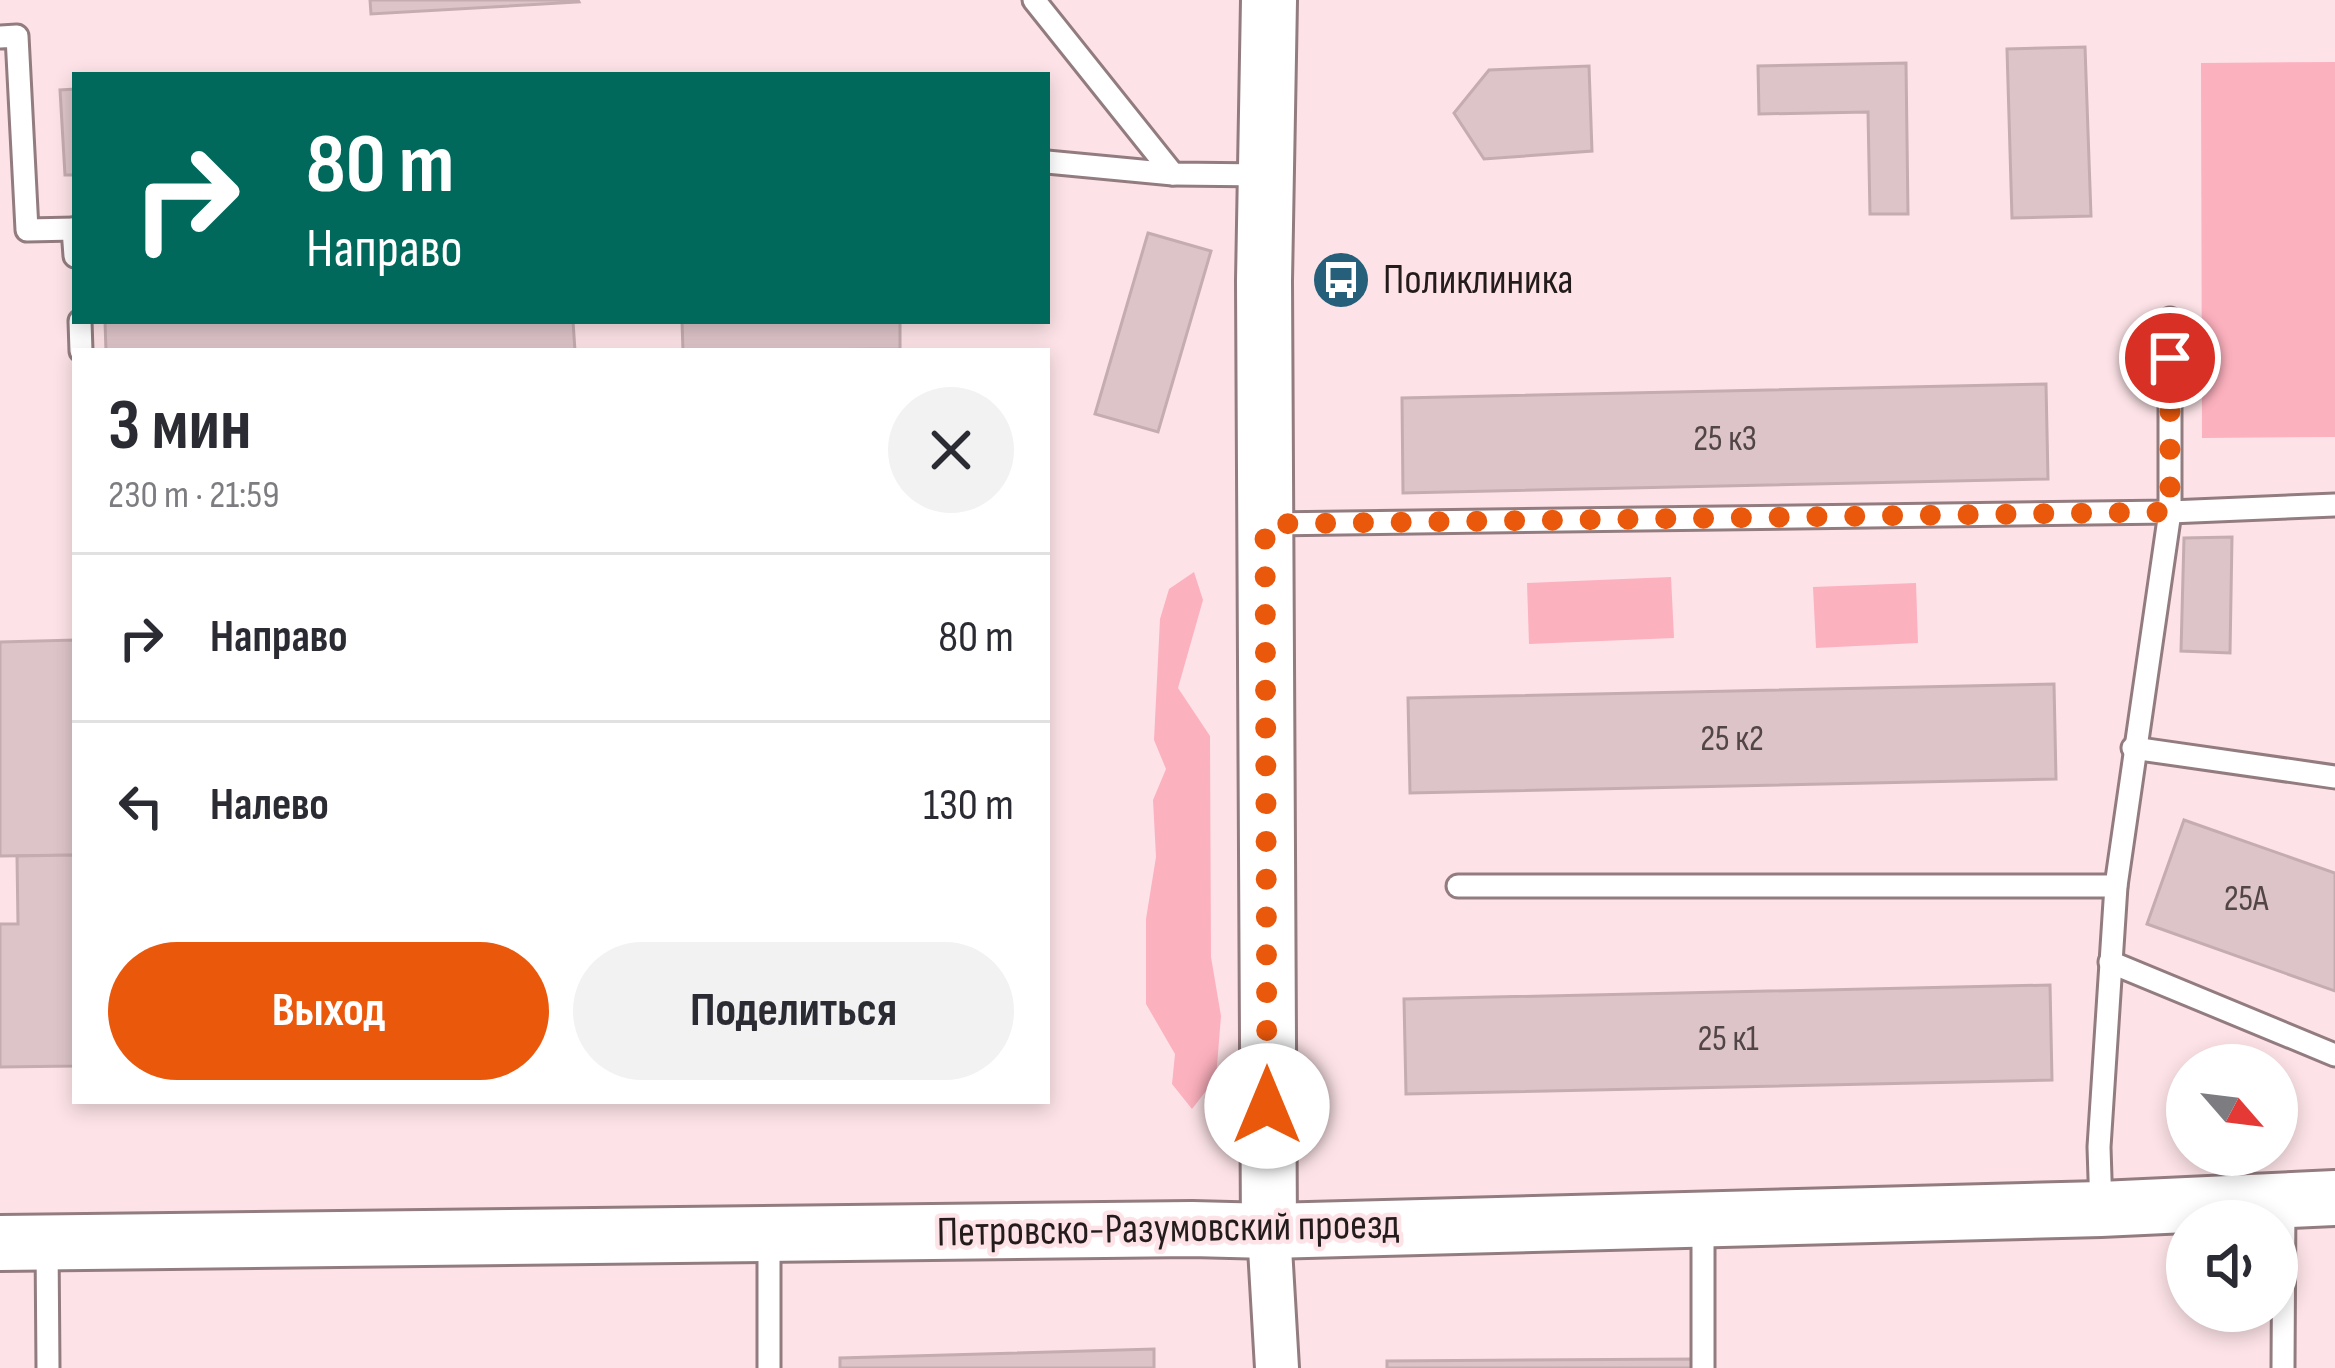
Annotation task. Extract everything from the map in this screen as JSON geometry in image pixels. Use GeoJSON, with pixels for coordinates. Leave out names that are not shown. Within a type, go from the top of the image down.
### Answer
{"type":"FeatureCollection","features":[{"type":"Feature","properties":{"kind":"street"},"geometry":{"type":"LineString","coordinates":[[1269,0],[1265,524],[1269,1231],[1277,1368]]}},
{"type":"Feature","properties":{"kind":"street","name":"Петровско-Разумовский проезд"},"geometry":{"type":"LineString","coordinates":[[23,1242],[1269,1231],[2101,1209],[2310,1198]]}},
{"type":"Feature","properties":{"kind":"lane"},"geometry":{"type":"LineString","coordinates":[[1034,0],[1173,174]]}},
{"type":"Feature","properties":{"kind":"lane"},"geometry":{"type":"LineString","coordinates":[[0,37],[17,36],[27,230],[72,230]]}},
{"type":"Feature","properties":{"kind":"lane"},"geometry":{"type":"LineString","coordinates":[[1050,162],[1173,174],[1267,175]]}},
{"type":"Feature","properties":{"kind":"lane"},"geometry":{"type":"LineString","coordinates":[[2101,1209],[2099,1147],[2116,886],[2170,512],[2170,320]]}},
{"type":"Feature","properties":{"kind":"lane"},"geometry":{"type":"LineString","coordinates":[[1265,524],[2170,512],[2335,505]]}},
{"type":"Feature","properties":{"kind":"lane"},"geometry":{"type":"LineString","coordinates":[[2133,748],[2335,777]]}},
{"type":"Feature","properties":{"kind":"lane"},"geometry":{"type":"LineString","coordinates":[[1458,886],[2116,886]]}},
{"type":"Feature","properties":{"kind":"lane"},"geometry":{"type":"LineString","coordinates":[[2110,962],[2335,1055]]}},
{"type":"Feature","properties":{"kind":"lane"},"geometry":{"type":"LineString","coordinates":[[2283,1368],[2310,1198]]}},
{"type":"Feature","properties":{"kind":"lane"},"geometry":{"type":"LineString","coordinates":[[1703,1219],[1703,1368]]}},
{"type":"Feature","properties":{"kind":"lane"},"geometry":{"type":"LineString","coordinates":[[770,1234],[770,1368]]}},
{"type":"Feature","properties":{"kind":"lane"},"geometry":{"type":"LineString","coordinates":[[23,1242],[48,1368]]}},
{"type":"Feature","properties":{"kind":"shaded area"},"geometry":{"type":"Polygon","coordinates":[[[2335,62],[2335,437],[2202,438],[2201,63],[2335,62]]]}},
{"type":"Feature","properties":{"kind":"shaded area"},"geometry":{"type":"Polygon","coordinates":[[[1194,572],[1203,600],[1178,688],[1210,736],[1211,957],[1221,1016],[1216,1078],[1192,1109],[1172,1084],[1175,1054],[1146,1004],[1146,919],[1156,857],[1153,800],[1166,769],[1154,740],[1160,619],[1169,589],[1194,572]]]}},
{"type":"Feature","properties":{"kind":"shaded area"},"geometry":{"type":"Polygon","coordinates":[[[1671,577],[1674,638],[1529,644],[1527,583],[1671,577]]]}},
{"type":"Feature","properties":{"kind":"shaded area"},"geometry":{"type":"Polygon","coordinates":[[[1916,583],[1918,643],[1816,648],[1813,587],[1916,583]]]}},
{"type":"Feature","properties":{"kind":"building"},"geometry":{"type":"Polygon","coordinates":[[[370,0],[578,0],[579,2],[371,14],[370,0]]]}},
{"type":"Feature","properties":{"kind":"building"},"geometry":{"type":"Polygon","coordinates":[[[2085,47],[2091,216],[2012,218],[2007,49],[2085,47]]]}},
{"type":"Feature","properties":{"kind":"building"},"geometry":{"type":"Polygon","coordinates":[[[1906,63],[1908,214],[1870,214],[1868,112],[1759,114],[1758,66],[1906,63]]]}},
{"type":"Feature","properties":{"kind":"building"},"geometry":{"type":"Polygon","coordinates":[[[1589,66],[1592,151],[1484,159],[1454,113],[1489,70],[1589,66]]]}},
{"type":"Feature","properties":{"kind":"building"},"geometry":{"type":"Polygon","coordinates":[[[72,89],[72,175],[65,175],[60,90],[72,89]]]}},
{"type":"Feature","properties":{"kind":"building"},"geometry":{"type":"Polygon","coordinates":[[[1148,233],[1211,251],[1158,432],[1095,414],[1148,233]]]}},
{"type":"Feature","properties":{"kind":"building"},"geometry":{"type":"Polygon","coordinates":[[[105,324],[573,324],[575,348],[106,348],[105,324]]]}},
{"type":"Feature","properties":{"kind":"building"},"geometry":{"type":"Polygon","coordinates":[[[682,324],[900,324],[900,348],[683,348],[682,324]]]}},
{"type":"Feature","properties":{"kind":"building"},"geometry":{"type":"Polygon","coordinates":[[[2046,384],[2048,479],[1403,493],[1402,398],[2046,384]]]}},
{"type":"Feature","properties":{"kind":"building"},"geometry":{"type":"Polygon","coordinates":[[[2232,537],[2230,653],[2181,651],[2184,538],[2232,537]]]}},
{"type":"Feature","properties":{"kind":"building"},"geometry":{"type":"Polygon","coordinates":[[[72,640],[72,855],[0,856],[0,642],[72,640]]]}},
{"type":"Feature","properties":{"kind":"building"},"geometry":{"type":"Polygon","coordinates":[[[2054,684],[2056,779],[1410,793],[1408,698],[2054,684]]]}},
{"type":"Feature","properties":{"kind":"building"},"geometry":{"type":"Polygon","coordinates":[[[2184,820],[2335,873],[2335,991],[2147,924],[2184,820]]]}},
{"type":"Feature","properties":{"kind":"building"},"geometry":{"type":"Polygon","coordinates":[[[72,855],[72,1066],[0,1067],[0,924],[18,924],[17,856],[72,855]]]}},
{"type":"Feature","properties":{"kind":"building"},"geometry":{"type":"Polygon","coordinates":[[[2050,985],[2052,1080],[1406,1094],[1404,999],[2050,985]]]}},
{"type":"Feature","properties":{"kind":"building"},"geometry":{"type":"Polygon","coordinates":[[[1154,1349],[1154,1368],[840,1368],[840,1358],[1154,1349]]]}},
{"type":"Feature","properties":{"kind":"building"},"geometry":{"type":"Polygon","coordinates":[[[1694,1359],[1694,1368],[1387,1368],[1387,1361],[1694,1359]]]}},
{"type":"Feature","properties":{"kind":"place","name":"Поликлиника"},"geometry":{"type":"Point","coordinates":[1341,280]}},
{"type":"Feature","properties":{"kind":"route"},"geometry":{"type":"LineString","coordinates":[[1267,1106],[1265,524],[2170,512],[2170,358]]}}]}
